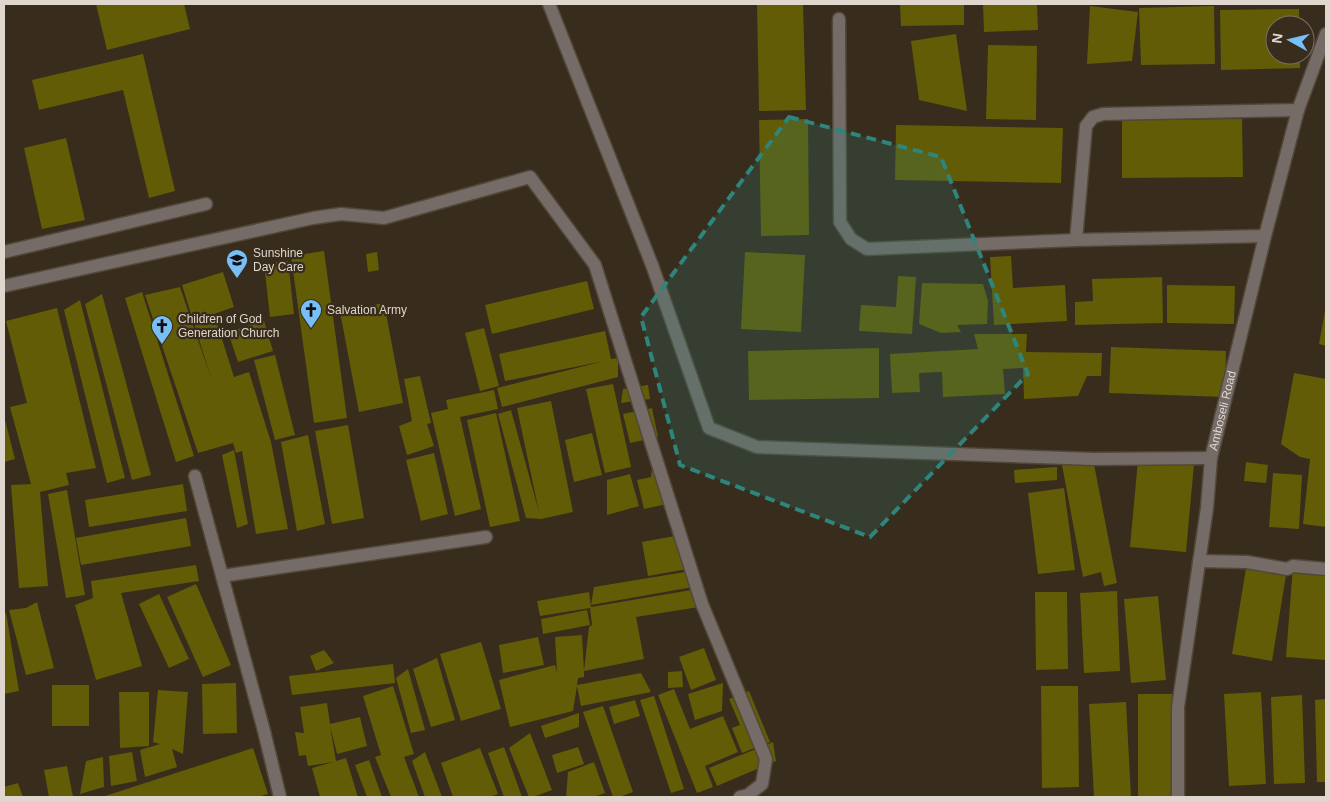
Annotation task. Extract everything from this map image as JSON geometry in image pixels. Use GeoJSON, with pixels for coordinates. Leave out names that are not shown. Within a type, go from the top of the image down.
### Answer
{"type":"FeatureCollection","features":[{"type":"Feature","properties":{"kind":"street"},"geometry":{"type":"LineString","coordinates":[[549,4],[652,265],[709,428],[757,447],[1093,459],[1211,458]]}},
{"type":"Feature","properties":{"kind":"street"},"geometry":{"type":"LineString","coordinates":[[838,19],[840,222],[851,239],[867,249],[1076,240],[1265,236]]}},
{"type":"Feature","properties":{"kind":"street","name":"Amboseli Road"},"geometry":{"type":"LineString","coordinates":[[1178,797],[1178,706],[1207,508],[1211,458],[1298,110],[1326,34]]}},
{"type":"Feature","properties":{"kind":"street"},"geometry":{"type":"LineString","coordinates":[[1076,240],[1086,126],[1093,117],[1104,114],[1298,110]]}},
{"type":"Feature","properties":{"kind":"street"},"geometry":{"type":"LineString","coordinates":[[4,286],[314,218],[341,214],[384,218],[530,176],[595,265],[702,604],[766,759],[762,784],[748,795],[740,797]]}},
{"type":"Feature","properties":{"kind":"street"},"geometry":{"type":"LineString","coordinates":[[4,252],[206,204]]}},
{"type":"Feature","properties":{"kind":"street"},"geometry":{"type":"LineString","coordinates":[[195,476],[280,797]]}},
{"type":"Feature","properties":{"kind":"street"},"geometry":{"type":"LineString","coordinates":[[222,576],[486,538]]}},
{"type":"Feature","properties":{"kind":"street"},"geometry":{"type":"LineString","coordinates":[[1199,561],[1248,562],[1287,569],[1293,566],[1326,569]]}},
{"type":"Feature","properties":{"kind":"highlighted area"},"geometry":{"type":"Polygon","coordinates":[[[789,117],[941,157],[1028,374],[870,537],[680,465],[641,317],[789,117]]]}},
{"type":"Feature","properties":{"kind":"building"},"geometry":{"type":"Polygon","coordinates":[[[96,4],[184,4],[190,29],[107,50],[96,4]]]}},
{"type":"Feature","properties":{"kind":"building"},"geometry":{"type":"Polygon","coordinates":[[[757,4],[803,4],[806,110],[759,111],[757,4]]]}},
{"type":"Feature","properties":{"kind":"building"},"geometry":{"type":"Polygon","coordinates":[[[900,4],[964,4],[964,25],[901,26],[900,4]]]}},
{"type":"Feature","properties":{"kind":"building"},"geometry":{"type":"Polygon","coordinates":[[[983,4],[1037,4],[1038,30],[984,32],[983,4]]]}},
{"type":"Feature","properties":{"kind":"building"},"geometry":{"type":"Polygon","coordinates":[[[1090,6],[1138,12],[1132,61],[1087,64],[1090,6]]]}},
{"type":"Feature","properties":{"kind":"building"},"geometry":{"type":"Polygon","coordinates":[[[1214,6],[1215,64],[1141,65],[1139,8],[1214,6]]]}},
{"type":"Feature","properties":{"kind":"building"},"geometry":{"type":"Polygon","coordinates":[[[1299,9],[1299,15],[1265,15],[1265,65],[1300,65],[1300,68],[1221,70],[1220,10],[1299,9]]]}},
{"type":"Feature","properties":{"kind":"building"},"geometry":{"type":"Polygon","coordinates":[[[956,34],[967,111],[919,100],[911,41],[956,34]]]}},
{"type":"Feature","properties":{"kind":"building"},"geometry":{"type":"Polygon","coordinates":[[[988,45],[1037,46],[1036,120],[986,119],[988,45]]]}},
{"type":"Feature","properties":{"kind":"building"},"geometry":{"type":"Polygon","coordinates":[[[143,54],[175,191],[149,198],[123,90],[39,110],[32,80],[143,54]]]}},
{"type":"Feature","properties":{"kind":"building"},"geometry":{"type":"Polygon","coordinates":[[[808,119],[809,235],[761,236],[759,120],[808,119]]]}},
{"type":"Feature","properties":{"kind":"building"},"geometry":{"type":"Polygon","coordinates":[[[1242,119],[1243,177],[1122,178],[1122,120],[1242,119]]]}},
{"type":"Feature","properties":{"kind":"building"},"geometry":{"type":"Polygon","coordinates":[[[896,125],[1063,128],[1061,183],[895,180],[896,125]]]}},
{"type":"Feature","properties":{"kind":"building"},"geometry":{"type":"Polygon","coordinates":[[[66,138],[85,220],[42,229],[24,148],[66,138]]]}},
{"type":"Feature","properties":{"kind":"building"},"geometry":{"type":"Polygon","coordinates":[[[324,251],[347,418],[314,423],[291,256],[324,251]]]}},
{"type":"Feature","properties":{"kind":"building"},"geometry":{"type":"Polygon","coordinates":[[[377,252],[379,270],[368,272],[366,254],[377,252]]]}},
{"type":"Feature","properties":{"kind":"building"},"geometry":{"type":"Polygon","coordinates":[[[745,252],[805,255],[801,332],[741,329],[745,252]]]}},
{"type":"Feature","properties":{"kind":"building"},"geometry":{"type":"Polygon","coordinates":[[[1011,256],[1013,288],[1065,285],[1067,321],[994,325],[990,257],[1011,256]]]}},
{"type":"Feature","properties":{"kind":"building"},"geometry":{"type":"Polygon","coordinates":[[[288,261],[294,314],[270,317],[264,264],[288,261]]]}},
{"type":"Feature","properties":{"kind":"building"},"geometry":{"type":"Polygon","coordinates":[[[223,272],[234,307],[214,314],[234,377],[249,372],[271,442],[288,529],[256,534],[242,451],[236,453],[233,443],[198,453],[145,295],[180,287],[211,378],[182,285],[223,272]]]}},
{"type":"Feature","properties":{"kind":"building"},"geometry":{"type":"Polygon","coordinates":[[[898,276],[916,277],[912,334],[859,331],[861,305],[896,307],[898,276]]]}},
{"type":"Feature","properties":{"kind":"building"},"geometry":{"type":"Polygon","coordinates":[[[1162,277],[1163,323],[1075,325],[1075,302],[1093,301],[1092,279],[1162,277]]]}},
{"type":"Feature","properties":{"kind":"building"},"geometry":{"type":"Polygon","coordinates":[[[587,281],[594,309],[492,334],[485,305],[587,281]]]}},
{"type":"Feature","properties":{"kind":"building"},"geometry":{"type":"Polygon","coordinates":[[[922,283],[983,284],[988,301],[987,324],[957,325],[961,332],[941,333],[919,324],[922,283]]]}},
{"type":"Feature","properties":{"kind":"building"},"geometry":{"type":"Polygon","coordinates":[[[1167,285],[1235,286],[1234,324],[1167,323],[1167,285]]]}},
{"type":"Feature","properties":{"kind":"building"},"geometry":{"type":"Polygon","coordinates":[[[142,292],[194,456],[176,462],[125,298],[142,292]]]}},
{"type":"Feature","properties":{"kind":"building"},"geometry":{"type":"Polygon","coordinates":[[[102,294],[151,475],[132,480],[85,304],[102,294]]]}},
{"type":"Feature","properties":{"kind":"building"},"geometry":{"type":"Polygon","coordinates":[[[80,300],[125,478],[107,483],[64,310],[80,300]]]}},
{"type":"Feature","properties":{"kind":"building"},"geometry":{"type":"Polygon","coordinates":[[[384,303],[403,403],[359,412],[340,312],[384,303]]]}},
{"type":"Feature","properties":{"kind":"building"},"geometry":{"type":"Polygon","coordinates":[[[57,308],[96,468],[66,473],[69,485],[40,492],[48,586],[19,588],[11,485],[31,484],[10,407],[27,403],[6,321],[57,308]]]}},
{"type":"Feature","properties":{"kind":"building"},"geometry":{"type":"Polygon","coordinates":[[[1326,311],[1326,346],[1319,344],[1326,311]]]}},
{"type":"Feature","properties":{"kind":"building"},"geometry":{"type":"Polygon","coordinates":[[[264,321],[273,351],[238,362],[228,332],[264,321]]]}},
{"type":"Feature","properties":{"kind":"building"},"geometry":{"type":"Polygon","coordinates":[[[484,328],[499,386],[480,391],[465,333],[484,328]]]}},
{"type":"Feature","properties":{"kind":"building"},"geometry":{"type":"Polygon","coordinates":[[[605,331],[611,359],[618,358],[618,377],[502,407],[497,388],[604,361],[505,381],[499,354],[605,331]]]}},
{"type":"Feature","properties":{"kind":"building"},"geometry":{"type":"Polygon","coordinates":[[[974,334],[1027,334],[1026,352],[1102,353],[1101,376],[1087,376],[1078,396],[1024,399],[1023,368],[1003,369],[1005,394],[943,397],[942,372],[919,373],[920,392],[892,393],[890,354],[978,349],[974,334]]]}},
{"type":"Feature","properties":{"kind":"building"},"geometry":{"type":"Polygon","coordinates":[[[1111,347],[1226,351],[1225,397],[1109,393],[1111,347]]]}},
{"type":"Feature","properties":{"kind":"building"},"geometry":{"type":"Polygon","coordinates":[[[879,348],[879,398],[749,400],[748,351],[879,348]]]}},
{"type":"Feature","properties":{"kind":"building"},"geometry":{"type":"Polygon","coordinates":[[[275,355],[295,435],[275,440],[254,360],[275,355]]]}},
{"type":"Feature","properties":{"kind":"building"},"geometry":{"type":"Polygon","coordinates":[[[1294,373],[1326,379],[1326,527],[1303,524],[1310,459],[1300,457],[1281,444],[1294,373]]]}},
{"type":"Feature","properties":{"kind":"building"},"geometry":{"type":"Polygon","coordinates":[[[420,376],[431,423],[427,424],[434,446],[407,455],[399,426],[412,421],[404,379],[420,376]]]}},
{"type":"Feature","properties":{"kind":"building"},"geometry":{"type":"Polygon","coordinates":[[[613,384],[631,467],[605,473],[586,389],[613,384]]]}},
{"type":"Feature","properties":{"kind":"building"},"geometry":{"type":"Polygon","coordinates":[[[648,385],[650,399],[621,403],[623,389],[648,385]]]}},
{"type":"Feature","properties":{"kind":"building"},"geometry":{"type":"Polygon","coordinates":[[[494,390],[498,409],[460,417],[481,509],[455,516],[431,413],[448,409],[446,400],[494,390]]]}},
{"type":"Feature","properties":{"kind":"building"},"geometry":{"type":"Polygon","coordinates":[[[551,401],[573,512],[541,519],[526,518],[498,414],[511,410],[539,512],[517,408],[551,401]]]}},
{"type":"Feature","properties":{"kind":"building"},"geometry":{"type":"Polygon","coordinates":[[[652,408],[658,437],[630,443],[623,414],[652,408]]]}},
{"type":"Feature","properties":{"kind":"building"},"geometry":{"type":"Polygon","coordinates":[[[496,413],[520,521],[490,527],[467,420],[496,413]]]}},
{"type":"Feature","properties":{"kind":"building"},"geometry":{"type":"Polygon","coordinates":[[[4,416],[15,459],[4,462],[4,416]]]}},
{"type":"Feature","properties":{"kind":"building"},"geometry":{"type":"Polygon","coordinates":[[[348,425],[364,518],[332,524],[315,431],[348,425]]]}},
{"type":"Feature","properties":{"kind":"building"},"geometry":{"type":"Polygon","coordinates":[[[592,433],[602,475],[574,482],[565,440],[592,433]]]}},
{"type":"Feature","properties":{"kind":"building"},"geometry":{"type":"Polygon","coordinates":[[[308,435],[325,524],[297,531],[281,442],[308,435]]]}},
{"type":"Feature","properties":{"kind":"building"},"geometry":{"type":"Polygon","coordinates":[[[234,450],[248,524],[237,528],[222,455],[234,450]]]}},
{"type":"Feature","properties":{"kind":"building"},"geometry":{"type":"Polygon","coordinates":[[[434,453],[448,514],[421,521],[406,460],[434,453]]]}},
{"type":"Feature","properties":{"kind":"building"},"geometry":{"type":"Polygon","coordinates":[[[1093,459],[1117,583],[1104,586],[1101,572],[1083,577],[1062,465],[1093,459]]]}},
{"type":"Feature","properties":{"kind":"building"},"geometry":{"type":"Polygon","coordinates":[[[1138,460],[1194,464],[1186,552],[1130,547],[1138,460]]]}},
{"type":"Feature","properties":{"kind":"building"},"geometry":{"type":"Polygon","coordinates":[[[1246,462],[1268,465],[1266,483],[1244,481],[1246,462]]]}},
{"type":"Feature","properties":{"kind":"building"},"geometry":{"type":"Polygon","coordinates":[[[663,466],[671,503],[644,509],[637,480],[651,477],[652,469],[663,466]]]}},
{"type":"Feature","properties":{"kind":"building"},"geometry":{"type":"Polygon","coordinates":[[[1057,467],[1057,480],[1015,483],[1014,470],[1057,467]]]}},
{"type":"Feature","properties":{"kind":"building"},"geometry":{"type":"Polygon","coordinates":[[[1273,473],[1302,475],[1299,529],[1269,527],[1273,473]]]}},
{"type":"Feature","properties":{"kind":"building"},"geometry":{"type":"Polygon","coordinates":[[[630,474],[639,506],[607,515],[607,480],[630,474]]]}},
{"type":"Feature","properties":{"kind":"building"},"geometry":{"type":"Polygon","coordinates":[[[183,484],[187,511],[89,527],[85,500],[183,484]]]}},
{"type":"Feature","properties":{"kind":"building"},"geometry":{"type":"Polygon","coordinates":[[[1064,488],[1075,570],[1038,574],[1028,493],[1064,488]]]}},
{"type":"Feature","properties":{"kind":"building"},"geometry":{"type":"Polygon","coordinates":[[[67,490],[85,595],[66,598],[48,494],[67,490]]]}},
{"type":"Feature","properties":{"kind":"building"},"geometry":{"type":"Polygon","coordinates":[[[186,518],[191,546],[81,565],[76,538],[186,518]]]}},
{"type":"Feature","properties":{"kind":"building"},"geometry":{"type":"Polygon","coordinates":[[[686,534],[693,568],[648,576],[642,542],[686,534]]]}},
{"type":"Feature","properties":{"kind":"building"},"geometry":{"type":"Polygon","coordinates":[[[1247,562],[1287,569],[1272,661],[1232,654],[1247,562]]]}},
{"type":"Feature","properties":{"kind":"building"},"geometry":{"type":"Polygon","coordinates":[[[196,565],[199,581],[121,593],[142,666],[96,680],[75,605],[93,598],[91,581],[196,565]]]}},
{"type":"Feature","properties":{"kind":"building"},"geometry":{"type":"Polygon","coordinates":[[[1293,566],[1326,569],[1326,660],[1286,657],[1293,566]]]}},
{"type":"Feature","properties":{"kind":"building"},"geometry":{"type":"Polygon","coordinates":[[[691,571],[699,586],[591,605],[594,587],[691,571]]]}},
{"type":"Feature","properties":{"kind":"building"},"geometry":{"type":"Polygon","coordinates":[[[196,584],[231,665],[203,677],[167,597],[196,584]]]}},
{"type":"Feature","properties":{"kind":"building"},"geometry":{"type":"Polygon","coordinates":[[[703,588],[705,606],[636,617],[644,659],[584,671],[589,627],[592,625],[590,608],[540,616],[537,601],[589,592],[591,607],[703,588]]]}},
{"type":"Feature","properties":{"kind":"building"},"geometry":{"type":"Polygon","coordinates":[[[1117,591],[1120,671],[1084,673],[1080,593],[1117,591]]]}},
{"type":"Feature","properties":{"kind":"building"},"geometry":{"type":"Polygon","coordinates":[[[1035,592],[1067,592],[1068,669],[1036,670],[1035,592]]]}},
{"type":"Feature","properties":{"kind":"building"},"geometry":{"type":"Polygon","coordinates":[[[159,594],[189,659],[169,668],[139,604],[159,594]]]}},
{"type":"Feature","properties":{"kind":"building"},"geometry":{"type":"Polygon","coordinates":[[[1158,596],[1166,680],[1131,683],[1124,599],[1158,596]]]}},
{"type":"Feature","properties":{"kind":"building"},"geometry":{"type":"Polygon","coordinates":[[[37,602],[54,668],[26,675],[9,610],[26,608],[37,602]]]}},
{"type":"Feature","properties":{"kind":"building"},"geometry":{"type":"Polygon","coordinates":[[[587,610],[590,625],[543,634],[541,619],[587,610]]]}},
{"type":"Feature","properties":{"kind":"building"},"geometry":{"type":"Polygon","coordinates":[[[6,613],[19,691],[4,694],[4,614],[6,613]]]}},
{"type":"Feature","properties":{"kind":"building"},"geometry":{"type":"Polygon","coordinates":[[[582,635],[584,677],[578,678],[577,685],[641,673],[651,692],[581,706],[577,686],[573,711],[510,727],[499,680],[555,665],[557,673],[555,637],[582,635]]]}},
{"type":"Feature","properties":{"kind":"building"},"geometry":{"type":"Polygon","coordinates":[[[538,637],[544,665],[503,673],[499,645],[538,637]]]}},
{"type":"Feature","properties":{"kind":"building"},"geometry":{"type":"Polygon","coordinates":[[[481,642],[501,709],[461,721],[440,654],[481,642]]]}},
{"type":"Feature","properties":{"kind":"building"},"geometry":{"type":"Polygon","coordinates":[[[704,648],[716,680],[691,690],[679,657],[704,648]]]}},
{"type":"Feature","properties":{"kind":"building"},"geometry":{"type":"Polygon","coordinates":[[[324,650],[334,663],[316,671],[310,656],[324,650]]]}},
{"type":"Feature","properties":{"kind":"building"},"geometry":{"type":"Polygon","coordinates":[[[437,658],[455,720],[431,727],[413,669],[437,658]]]}},
{"type":"Feature","properties":{"kind":"building"},"geometry":{"type":"Polygon","coordinates":[[[393,664],[395,683],[292,695],[289,676],[393,664]]]}},
{"type":"Feature","properties":{"kind":"building"},"geometry":{"type":"Polygon","coordinates":[[[408,669],[425,730],[411,733],[396,678],[408,669]]]}},
{"type":"Feature","properties":{"kind":"building"},"geometry":{"type":"Polygon","coordinates":[[[682,671],[683,687],[668,688],[668,672],[682,671]]]}},
{"type":"Feature","properties":{"kind":"building"},"geometry":{"type":"Polygon","coordinates":[[[236,683],[237,733],[203,734],[202,684],[236,683]]]}},
{"type":"Feature","properties":{"kind":"building"},"geometry":{"type":"Polygon","coordinates":[[[723,683],[722,711],[695,720],[688,694],[723,683]]]}},
{"type":"Feature","properties":{"kind":"building"},"geometry":{"type":"Polygon","coordinates":[[[52,685],[89,685],[89,726],[52,726],[52,685]]]}},
{"type":"Feature","properties":{"kind":"building"},"geometry":{"type":"Polygon","coordinates":[[[393,686],[414,754],[404,757],[419,797],[391,797],[375,757],[381,755],[363,696],[393,686]]]}},
{"type":"Feature","properties":{"kind":"building"},"geometry":{"type":"Polygon","coordinates":[[[1041,686],[1078,686],[1079,787],[1042,788],[1041,686]]]}},
{"type":"Feature","properties":{"kind":"building"},"geometry":{"type":"Polygon","coordinates":[[[674,689],[690,729],[723,716],[738,752],[705,766],[713,787],[697,793],[658,695],[674,689]]]}},
{"type":"Feature","properties":{"kind":"building"},"geometry":{"type":"Polygon","coordinates":[[[158,690],[188,692],[183,754],[172,749],[177,767],[145,777],[140,750],[160,744],[153,742],[158,690]]]}},
{"type":"Feature","properties":{"kind":"building"},"geometry":{"type":"Polygon","coordinates":[[[749,691],[770,742],[742,753],[732,728],[740,725],[729,699],[749,691]]]}},
{"type":"Feature","properties":{"kind":"building"},"geometry":{"type":"Polygon","coordinates":[[[119,692],[149,692],[149,746],[120,748],[119,692]]]}},
{"type":"Feature","properties":{"kind":"building"},"geometry":{"type":"Polygon","coordinates":[[[1261,692],[1266,784],[1229,786],[1224,694],[1261,692]]]}},
{"type":"Feature","properties":{"kind":"building"},"geometry":{"type":"Polygon","coordinates":[[[1138,694],[1172,694],[1171,796],[1138,796],[1138,694]]]}},
{"type":"Feature","properties":{"kind":"building"},"geometry":{"type":"Polygon","coordinates":[[[1302,695],[1305,783],[1274,784],[1271,697],[1302,695]]]}},
{"type":"Feature","properties":{"kind":"building"},"geometry":{"type":"Polygon","coordinates":[[[654,696],[684,789],[671,793],[640,700],[654,696]]]}},
{"type":"Feature","properties":{"kind":"building"},"geometry":{"type":"Polygon","coordinates":[[[1326,699],[1326,782],[1317,782],[1315,700],[1326,699]]]}},
{"type":"Feature","properties":{"kind":"building"},"geometry":{"type":"Polygon","coordinates":[[[635,700],[640,716],[614,724],[609,707],[635,700]]]}},
{"type":"Feature","properties":{"kind":"building"},"geometry":{"type":"Polygon","coordinates":[[[1126,702],[1131,797],[1094,797],[1089,704],[1126,702]]]}},
{"type":"Feature","properties":{"kind":"building"},"geometry":{"type":"Polygon","coordinates":[[[327,703],[330,724],[360,717],[367,746],[337,754],[330,726],[336,761],[346,758],[358,797],[320,797],[312,768],[333,762],[308,766],[306,755],[299,756],[295,732],[304,733],[300,707],[327,703]]]}},
{"type":"Feature","properties":{"kind":"building"},"geometry":{"type":"Polygon","coordinates":[[[603,706],[633,792],[619,797],[613,797],[583,712],[603,706]]]}},
{"type":"Feature","properties":{"kind":"building"},"geometry":{"type":"Polygon","coordinates":[[[579,713],[579,727],[545,738],[541,726],[579,713]]]}},
{"type":"Feature","properties":{"kind":"building"},"geometry":{"type":"Polygon","coordinates":[[[530,733],[552,790],[533,797],[529,797],[509,748],[530,733]]]}},
{"type":"Feature","properties":{"kind":"building"},"geometry":{"type":"Polygon","coordinates":[[[773,742],[776,761],[717,786],[709,768],[773,742]]]}},
{"type":"Feature","properties":{"kind":"building"},"geometry":{"type":"Polygon","coordinates":[[[504,747],[522,797],[504,797],[488,753],[504,747]]]}},
{"type":"Feature","properties":{"kind":"building"},"geometry":{"type":"Polygon","coordinates":[[[578,747],[584,764],[557,773],[552,755],[578,747]]]}},
{"type":"Feature","properties":{"kind":"building"},"geometry":{"type":"Polygon","coordinates":[[[253,748],[268,794],[258,797],[102,797],[253,748]]]}},
{"type":"Feature","properties":{"kind":"building"},"geometry":{"type":"Polygon","coordinates":[[[480,748],[498,794],[490,797],[453,797],[441,763],[480,748]]]}},
{"type":"Feature","properties":{"kind":"building"},"geometry":{"type":"Polygon","coordinates":[[[132,752],[137,781],[111,786],[109,756],[132,752]]]}},
{"type":"Feature","properties":{"kind":"building"},"geometry":{"type":"Polygon","coordinates":[[[425,752],[442,797],[425,797],[412,761],[425,752]]]}},
{"type":"Feature","properties":{"kind":"building"},"geometry":{"type":"Polygon","coordinates":[[[103,757],[104,787],[80,794],[86,761],[103,757]]]}},
{"type":"Feature","properties":{"kind":"building"},"geometry":{"type":"Polygon","coordinates":[[[369,760],[382,797],[367,797],[355,765],[369,760]]]}},
{"type":"Feature","properties":{"kind":"building"},"geometry":{"type":"Polygon","coordinates":[[[594,762],[605,793],[593,797],[566,797],[568,772],[594,762]]]}},
{"type":"Feature","properties":{"kind":"building"},"geometry":{"type":"Polygon","coordinates":[[[67,766],[73,797],[49,797],[44,770],[67,766]]]}},
{"type":"Feature","properties":{"kind":"building"},"geometry":{"type":"Polygon","coordinates":[[[18,783],[23,797],[4,797],[4,787],[18,783]]]}},
{"type":"Feature","properties":{"kind":"place","name":"Sunshine Day Care"},"geometry":{"type":"Point","coordinates":[237,279]}},
{"type":"Feature","properties":{"kind":"place","name":"Salvation Army"},"geometry":{"type":"Point","coordinates":[311,329]}},
{"type":"Feature","properties":{"kind":"place","name":"Children of God Generation Church"},"geometry":{"type":"Point","coordinates":[162,345]}}]}
